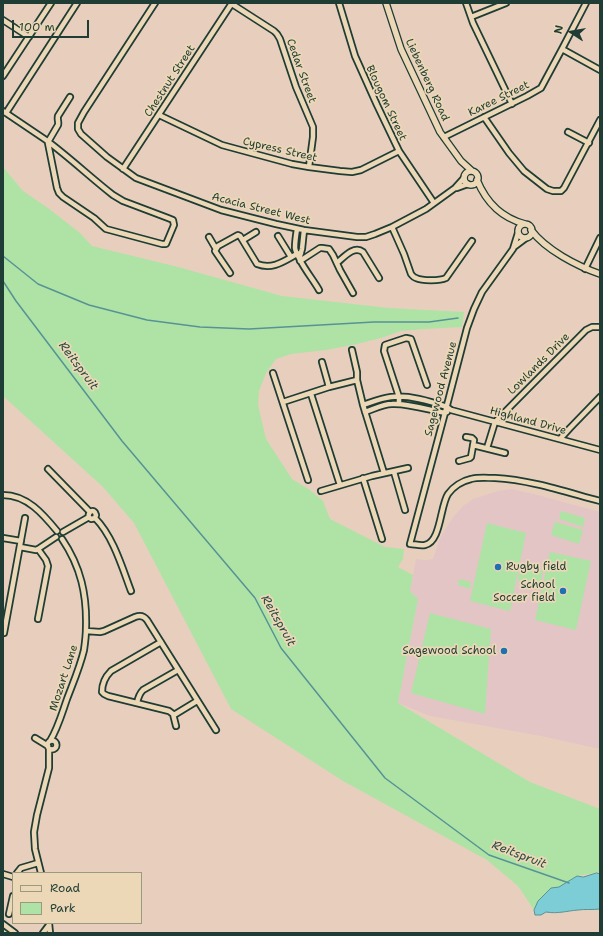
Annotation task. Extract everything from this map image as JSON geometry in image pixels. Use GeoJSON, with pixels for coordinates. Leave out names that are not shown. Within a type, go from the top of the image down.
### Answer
{"type":"FeatureCollection","features":[{"type":"Feature","properties":{"kind":"street"},"geometry":{"type":"LineString","coordinates":[[70,97],[58,116],[57,120],[59,123],[48,142],[59,193],[94,218],[107,230],[162,244],[167,243],[174,225],[173,220],[123,201],[113,195],[48,142],[4,112],[77,3]]}},
{"type":"Feature","properties":{"kind":"street","name":"Acacia Street West"},"geometry":{"type":"LineString","coordinates":[[155,3],[78,123],[78,129],[81,134],[100,152],[136,178],[221,210],[297,229],[360,237],[375,234],[418,214],[455,188],[464,178]]}},
{"type":"Feature","properties":{"kind":"street","name":"Chestnut Street"},"geometry":{"type":"LineString","coordinates":[[123,170],[232,3]]}},
{"type":"Feature","properties":{"kind":"street","name":"Cedar Street"},"geometry":{"type":"LineString","coordinates":[[232,3],[274,31],[280,39],[296,87],[314,129],[309,167]]}},
{"type":"Feature","properties":{"kind":"street","name":"Blougom Street"},"geometry":{"type":"LineString","coordinates":[[339,3],[355,56],[377,106],[399,151],[434,203]]}},
{"type":"Feature","properties":{"kind":"street","name":"Liebenberg Road"},"geometry":{"type":"LineString","coordinates":[[386,3],[401,49],[426,104],[444,137],[461,161],[472,171]]}},
{"type":"Feature","properties":{"kind":"street"},"geometry":{"type":"LineString","coordinates":[[466,3],[471,18],[512,104]]}},
{"type":"Feature","properties":{"kind":"street"},"geometry":{"type":"LineString","coordinates":[[471,18],[506,3]]}},
{"type":"Feature","properties":{"kind":"street","name":"Karee Street"},"geometry":{"type":"LineString","coordinates":[[444,137],[536,92],[541,88],[586,3]]}},
{"type":"Feature","properties":{"kind":"street"},"geometry":{"type":"LineString","coordinates":[[3,76],[29,37],[48,4]]}},
{"type":"Feature","properties":{"kind":"street"},"geometry":{"type":"LineString","coordinates":[[3,20],[29,37]]}},
{"type":"Feature","properties":{"kind":"street"},"geometry":{"type":"LineString","coordinates":[[562,49],[600,70]]}},
{"type":"Feature","properties":{"kind":"street","name":"Cypress Street"},"geometry":{"type":"LineString","coordinates":[[159,115],[222,145],[292,164],[340,172],[361,170],[399,151]]}},
{"type":"Feature","properties":{"kind":"street"},"geometry":{"type":"LineString","coordinates":[[484,117],[524,170],[547,189],[553,191],[561,191],[564,188],[600,120]]}},
{"type":"Feature","properties":{"kind":"street"},"geometry":{"type":"LineString","coordinates":[[568,132],[589,143]]}},
{"type":"Feature","properties":{"kind":"street","name":"Liebenberg Road"},"geometry":{"type":"LineString","coordinates":[[461,161],[464,178]]}},
{"type":"Feature","properties":{"kind":"street"},"geometry":{"type":"LineString","coordinates":[[482,191],[465,181],[464,178],[466,173],[472,171],[475,172],[482,191],[496,208],[509,219],[520,236],[541,242],[585,269],[600,274]]}},
{"type":"Feature","properties":{"kind":"street"},"geometry":{"type":"LineString","coordinates":[[470,184],[475,183],[477,180]]}},
{"type":"Feature","properties":{"kind":"street","name":"Acacia Street West"},"geometry":{"type":"LineString","coordinates":[[455,188],[470,184]]}},
{"type":"Feature","properties":{"kind":"street"},"geometry":{"type":"LineString","coordinates":[[509,219],[530,227],[541,242]]}},
{"type":"Feature","properties":{"kind":"street"},"geometry":{"type":"LineString","coordinates":[[518,232],[521,226],[525,224]]}},
{"type":"Feature","properties":{"kind":"street"},"geometry":{"type":"LineString","coordinates":[[392,227],[413,276],[419,279],[438,280],[446,278],[472,241]]}},
{"type":"Feature","properties":{"kind":"street"},"geometry":{"type":"LineString","coordinates":[[297,229],[296,248],[299,257],[320,290]]}},
{"type":"Feature","properties":{"kind":"street"},"geometry":{"type":"LineString","coordinates":[[299,257],[304,237],[304,230]]}},
{"type":"Feature","properties":{"kind":"street"},"geometry":{"type":"LineString","coordinates":[[527,238],[531,234],[531,230]]}},
{"type":"Feature","properties":{"kind":"street"},"geometry":{"type":"LineString","coordinates":[[243,240],[256,232]]}},
{"type":"Feature","properties":{"kind":"street","name":"Sagewood Avenue"},"geometry":{"type":"LineString","coordinates":[[518,232],[513,248],[482,292],[471,316],[464,337],[449,408],[445,413],[410,544],[424,545],[433,540],[448,494],[462,482],[471,479],[515,479],[600,501]]}},
{"type":"Feature","properties":{"kind":"street"},"geometry":{"type":"LineString","coordinates":[[216,248],[238,235],[243,240],[257,264],[275,266],[291,257],[299,257],[320,248],[329,250],[353,293]]}},
{"type":"Feature","properties":{"kind":"street"},"geometry":{"type":"LineString","coordinates":[[209,236],[216,248],[216,254],[230,273]]}},
{"type":"Feature","properties":{"kind":"street"},"geometry":{"type":"LineString","coordinates":[[278,236],[291,257]]}},
{"type":"Feature","properties":{"kind":"street"},"geometry":{"type":"LineString","coordinates":[[296,236],[304,237]]}},
{"type":"Feature","properties":{"kind":"street","name":"Sagewood Avenue"},"geometry":{"type":"LineString","coordinates":[[513,248],[527,238]]}},
{"type":"Feature","properties":{"kind":"street"},"geometry":{"type":"LineString","coordinates":[[585,269],[600,238]]}},
{"type":"Feature","properties":{"kind":"street"},"geometry":{"type":"LineString","coordinates":[[337,263],[354,250],[360,250],[364,252],[379,278]]}},
{"type":"Feature","properties":{"kind":"street","name":"Lowlands Drive"},"geometry":{"type":"LineString","coordinates":[[495,422],[586,330],[592,327],[600,327]]}},
{"type":"Feature","properties":{"kind":"street"},"geometry":{"type":"LineString","coordinates":[[399,404],[399,397],[384,351],[384,346],[386,344],[406,338],[411,339],[427,385]]}},
{"type":"Feature","properties":{"kind":"street"},"geometry":{"type":"LineString","coordinates":[[352,350],[358,372],[357,380],[363,405],[384,473]]}},
{"type":"Feature","properties":{"kind":"street"},"geometry":{"type":"LineString","coordinates":[[322,362],[329,387]]}},
{"type":"Feature","properties":{"kind":"street"},"geometry":{"type":"LineString","coordinates":[[273,373],[308,480]]}},
{"type":"Feature","properties":{"kind":"street"},"geometry":{"type":"LineString","coordinates":[[283,402],[329,387],[357,380]]}},
{"type":"Feature","properties":{"kind":"street"},"geometry":{"type":"LineString","coordinates":[[311,394],[340,485]]}},
{"type":"Feature","properties":{"kind":"street","name":"Highland Drive"},"geometry":{"type":"LineString","coordinates":[[363,405],[385,398],[408,397],[600,450]]}},
{"type":"Feature","properties":{"kind":"street"},"geometry":{"type":"LineString","coordinates":[[560,439],[600,397]]}},
{"type":"Feature","properties":{"kind":"street"},"geometry":{"type":"LineString","coordinates":[[365,412],[386,405],[399,404],[445,413]]}},
{"type":"Feature","properties":{"kind":"street"},"geometry":{"type":"LineString","coordinates":[[487,448],[495,422]]}},
{"type":"Feature","properties":{"kind":"street"},"geometry":{"type":"LineString","coordinates":[[459,461],[470,458],[471,456],[474,439],[466,437]]}},
{"type":"Feature","properties":{"kind":"street"},"geometry":{"type":"LineString","coordinates":[[473,445],[505,453]]}},
{"type":"Feature","properties":{"kind":"street"},"geometry":{"type":"LineString","coordinates":[[321,491],[363,478],[408,468]]}},
{"type":"Feature","properties":{"kind":"street"},"geometry":{"type":"LineString","coordinates":[[48,469],[92,519],[95,518],[102,524],[111,541],[131,591]]}},
{"type":"Feature","properties":{"kind":"street"},"geometry":{"type":"LineString","coordinates":[[394,472],[405,510]]}},
{"type":"Feature","properties":{"kind":"street"},"geometry":{"type":"LineString","coordinates":[[363,478],[382,539]]}},
{"type":"Feature","properties":{"kind":"street"},"geometry":{"type":"LineString","coordinates":[[3,495],[16,496],[30,503],[57,531],[61,530],[63,532],[89,514]]}},
{"type":"Feature","properties":{"kind":"street"},"geometry":{"type":"LineString","coordinates":[[4,633],[25,518]]}},
{"type":"Feature","properties":{"kind":"street"},"geometry":{"type":"LineString","coordinates":[[56,537],[55,534],[57,531]]}},
{"type":"Feature","properties":{"kind":"street"},"geometry":{"type":"LineString","coordinates":[[56,537],[62,539],[64,535],[63,532]]}},
{"type":"Feature","properties":{"kind":"street"},"geometry":{"type":"LineString","coordinates":[[20,547],[36,550],[56,537]]}},
{"type":"Feature","properties":{"kind":"street"},"geometry":{"type":"LineString","coordinates":[[3,538],[21,541]]}},
{"type":"Feature","properties":{"kind":"street","name":"Mozart Lane"},"geometry":{"type":"LineString","coordinates":[[52,746],[83,652],[86,631],[86,608],[82,580],[79,570],[62,539]]}},
{"type":"Feature","properties":{"kind":"street"},"geometry":{"type":"LineString","coordinates":[[38,549],[46,560],[48,566],[38,619]]}},
{"type":"Feature","properties":{"kind":"street"},"geometry":{"type":"LineString","coordinates":[[86,631],[104,631],[135,617],[142,616],[147,620],[216,730]]}},
{"type":"Feature","properties":{"kind":"street"},"geometry":{"type":"LineString","coordinates":[[161,642],[111,671],[102,687],[102,692],[108,696],[169,711],[174,715],[176,726]]}},
{"type":"Feature","properties":{"kind":"street"},"geometry":{"type":"LineString","coordinates":[[137,703],[140,693],[178,670]]}},
{"type":"Feature","properties":{"kind":"street"},"geometry":{"type":"LineString","coordinates":[[174,715],[198,700]]}},
{"type":"Feature","properties":{"kind":"street"},"geometry":{"type":"LineString","coordinates":[[38,739],[52,746],[49,756],[49,768],[34,832],[35,849],[41,872]]}},
{"type":"Feature","properties":{"kind":"street"},"geometry":{"type":"LineString","coordinates":[[18,872],[21,868],[38,863]]}},
{"type":"Feature","properties":{"kind":"street"},"geometry":{"type":"LineString","coordinates":[[9,914],[12,900]]}},
{"type":"Feature","properties":{"kind":"street"},"geometry":{"type":"LineString","coordinates":[[3,924],[15,933]]}},
{"type":"Feature","properties":{"kind":"street"},"geometry":{"type":"LineString","coordinates":[[43,933],[49,924]]}},
{"type":"Feature","properties":{"kind":"street"},"geometry":{"type":"LineString","coordinates":[[49,924],[50,933]]}},
{"type":"Feature","properties":{"kind":"shaded area","name":"Sagewood School"},"geometry":{"type":"Polygon","coordinates":[[[512,489],[600,512],[600,749],[541,736],[430,716],[398,703],[418,599],[410,591],[416,559],[433,559],[440,538],[454,516],[463,506],[473,499],[498,491],[512,489]]]}},
{"type":"Feature","properties":{"kind":"green space","name":"Reitspruit"},"geometry":{"type":"Polygon","coordinates":[[[3,167],[23,191],[80,233],[92,246],[178,267],[282,296],[389,308],[464,312],[462,327],[401,331],[357,344],[326,350],[291,354],[276,359],[266,373],[259,391],[258,405],[266,439],[292,479],[310,490],[323,501],[330,519],[385,547],[404,549],[403,559],[398,567],[413,575],[410,591],[418,599],[398,703],[530,782],[600,809],[600,872],[577,876],[570,880],[534,910],[518,886],[487,860],[343,781],[231,709],[134,523],[103,487],[3,396],[3,167]]]}},
{"type":"Feature","properties":{"kind":"green space"},"geometry":{"type":"Polygon","coordinates":[[[561,511],[585,518],[583,527],[559,519],[561,511]]]}},
{"type":"Feature","properties":{"kind":"green space"},"geometry":{"type":"Polygon","coordinates":[[[555,522],[583,530],[579,544],[551,535],[555,522]]]}},
{"type":"Feature","properties":{"kind":"green space","name":"Rugby field"},"geometry":{"type":"Polygon","coordinates":[[[487,523],[526,533],[510,611],[470,601],[487,523]]]}},
{"type":"Feature","properties":{"kind":"green space","name":"School Soccer field"},"geometry":{"type":"Polygon","coordinates":[[[550,552],[591,561],[576,630],[535,620],[550,552]]]}},
{"type":"Feature","properties":{"kind":"green space"},"geometry":{"type":"Polygon","coordinates":[[[521,564],[543,570],[540,587],[518,581],[521,564]]]}},
{"type":"Feature","properties":{"kind":"green space"},"geometry":{"type":"Polygon","coordinates":[[[459,579],[471,582],[470,589],[458,585],[459,579]]]}},
{"type":"Feature","properties":{"kind":"green space"},"geometry":{"type":"Polygon","coordinates":[[[430,613],[491,629],[485,714],[411,693],[430,613]]]}},
{"type":"Feature","properties":{"kind":"water","name":"Reitspruit"},"geometry":{"type":"Polygon","coordinates":[[[597,873],[600,874],[600,909],[558,913],[546,912],[541,915],[535,915],[534,910],[538,901],[551,888],[559,887],[577,876],[583,877],[597,873]]]}},
{"type":"Feature","properties":{"kind":"waterway"},"geometry":{"type":"LineString","coordinates":[[3,256],[38,284],[89,305],[147,320],[200,327],[249,329],[374,322],[429,322],[458,318]]}},
{"type":"Feature","properties":{"kind":"waterway","name":"Reitspruit"},"geometry":{"type":"LineString","coordinates":[[3,281],[16,301],[122,441],[255,598],[281,648],[385,778],[489,855],[569,883]]}},
{"type":"Feature","properties":{"kind":"place","name":"Rugby field"},"geometry":{"type":"Point","coordinates":[498,567]}},
{"type":"Feature","properties":{"kind":"place","name":"School Soccer field"},"geometry":{"type":"Point","coordinates":[563,591]}},
{"type":"Feature","properties":{"kind":"place","name":"Sagewood School"},"geometry":{"type":"Point","coordinates":[504,651]}}]}
